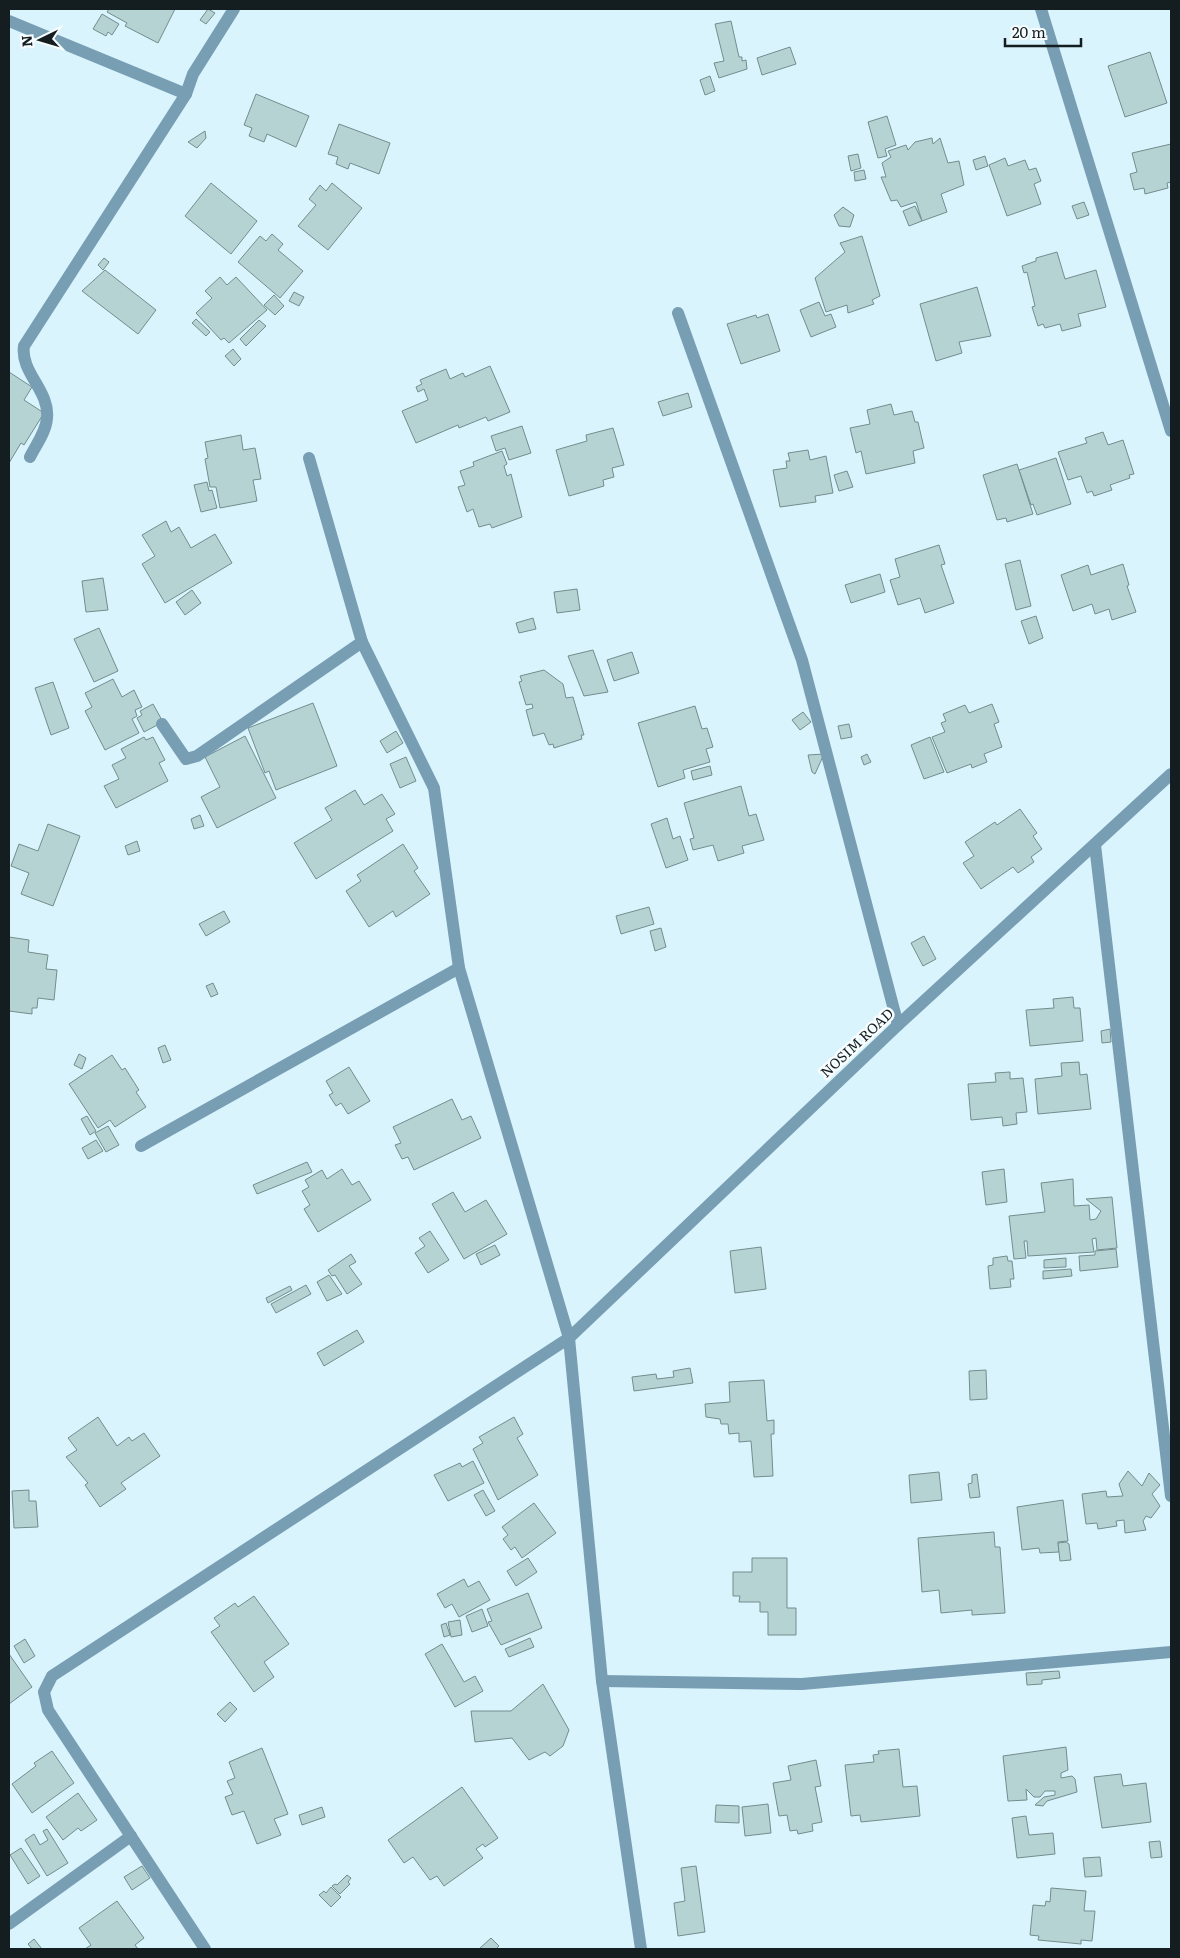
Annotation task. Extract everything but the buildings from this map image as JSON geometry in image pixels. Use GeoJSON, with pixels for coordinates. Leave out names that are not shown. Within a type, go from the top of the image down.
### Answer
{"type":"FeatureCollection","features":[{"type":"Feature","properties":{"kind":"street"},"geometry":{"type":"LineString","coordinates":[[30,457],[40,438],[47,418],[40,388],[24,358],[24,346],[186,94],[192,74],[234,9]]}},
{"type":"Feature","properties":{"kind":"street"},"geometry":{"type":"LineString","coordinates":[[1040,9],[1171,431]]}},
{"type":"Feature","properties":{"kind":"street"},"geometry":{"type":"LineString","coordinates":[[9,21],[186,94]]}},
{"type":"Feature","properties":{"kind":"street"},"geometry":{"type":"LineString","coordinates":[[678,313],[802,660],[898,1025]]}},
{"type":"Feature","properties":{"kind":"street"},"geometry":{"type":"LineString","coordinates":[[309,458],[362,642],[434,788],[459,968],[568,1338],[602,1680],[641,1949]]}},
{"type":"Feature","properties":{"kind":"street"},"geometry":{"type":"LineString","coordinates":[[162,724],[186,759],[196,756],[362,642]]}},
{"type":"Feature","properties":{"kind":"street","name":"NOSIM ROAD"},"geometry":{"type":"LineString","coordinates":[[205,1949],[48,1710],[44,1692],[52,1676],[568,1338],[898,1025],[1095,846],[1171,774]]}},
{"type":"Feature","properties":{"kind":"street"},"geometry":{"type":"LineString","coordinates":[[1095,846],[1171,1496]]}},
{"type":"Feature","properties":{"kind":"street"},"geometry":{"type":"LineString","coordinates":[[141,1146],[459,968]]}},
{"type":"Feature","properties":{"kind":"street"},"geometry":{"type":"LineString","coordinates":[[602,1680],[802,1684],[1171,1652]]}},
{"type":"Feature","properties":{"kind":"street"},"geometry":{"type":"LineString","coordinates":[[9,1924],[130,1836]]}}]}
